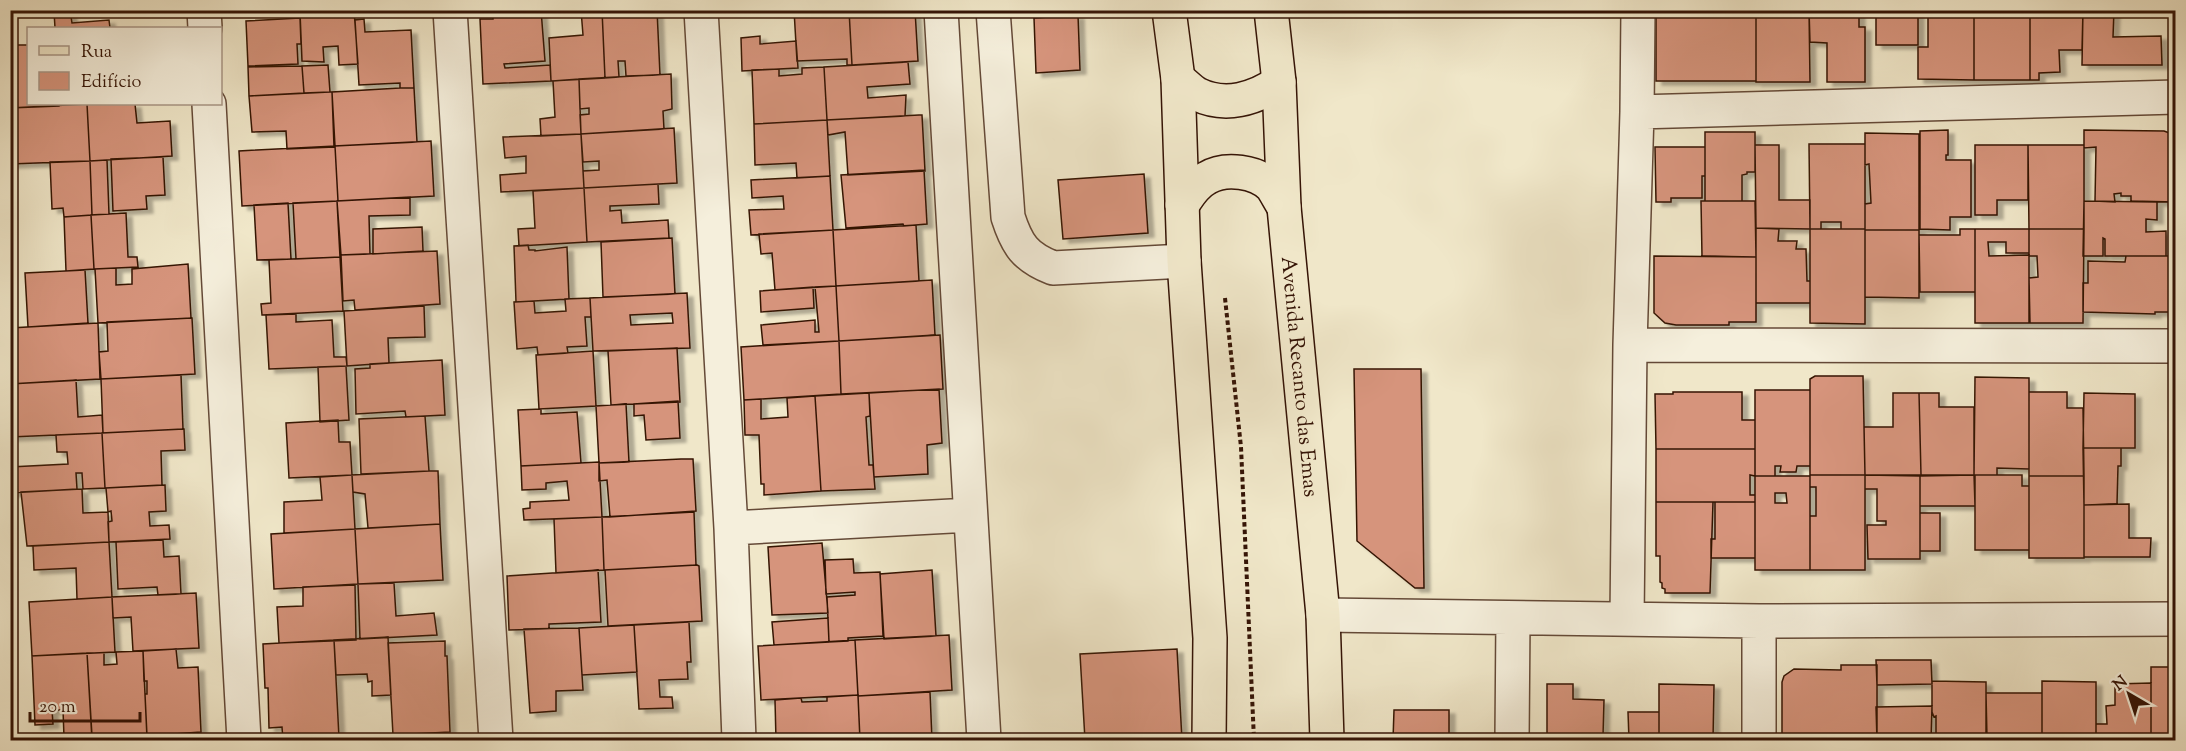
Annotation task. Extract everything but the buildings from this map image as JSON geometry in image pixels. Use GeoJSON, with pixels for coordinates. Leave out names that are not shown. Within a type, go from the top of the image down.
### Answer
{"type":"FeatureCollection","features":[{"type":"Feature","properties":{"kind":"main road"},"geometry":{"type":"LineString","coordinates":[[1169,10],[1178,79],[1184,261],[1210,638],[1209,741]]}},
{"type":"Feature","properties":{"kind":"main road","name":"Avenida Recanto das Emas"},"geometry":{"type":"LineString","coordinates":[[1271,10],[1278,82],[1284,207],[1323,615],[1327,741]]}},
{"type":"Feature","properties":{"kind":"main road"},"geometry":{"type":"LineString","coordinates":[[1178,79],[1197,94],[1220,101],[1244,100],[1263,93],[1278,82]]}},
{"type":"Feature","properties":{"kind":"main road"},"geometry":{"type":"LineString","coordinates":[[1182,205],[1192,189],[1208,177],[1226,171],[1250,174],[1271,186],[1284,207]]}},
{"type":"Feature","properties":{"kind":"street"},"geometry":{"type":"LineString","coordinates":[[204,10],[205,27]]}},
{"type":"Feature","properties":{"kind":"street"},"geometry":{"type":"LineString","coordinates":[[450,10],[496,741]]}},
{"type":"Feature","properties":{"kind":"street"},"geometry":{"type":"LineString","coordinates":[[701,10],[731,528],[739,741]]}},
{"type":"Feature","properties":{"kind":"street"},"geometry":{"type":"LineString","coordinates":[[941,10],[984,741]]}},
{"type":"Feature","properties":{"kind":"street"},"geometry":{"type":"LineString","coordinates":[[993,10],[1008,217],[1022,250],[1036,261],[1053,268],[1184,261]]}},
{"type":"Feature","properties":{"kind":"street"},"geometry":{"type":"LineString","coordinates":[[1627,619],[1630,345],[1638,10]]}},
{"type":"Feature","properties":{"kind":"street"},"geometry":{"type":"LineString","coordinates":[[1637,112],[2175,97]]}},
{"type":"Feature","properties":{"kind":"street"},"geometry":{"type":"LineString","coordinates":[[209,105],[244,741]]}},
{"type":"Feature","properties":{"kind":"street"},"geometry":{"type":"LineString","coordinates":[[1630,345],[2175,346]]}},
{"type":"Feature","properties":{"kind":"street"},"geometry":{"type":"LineString","coordinates":[[731,528],[970,515]]}},
{"type":"Feature","properties":{"kind":"street"},"geometry":{"type":"LineString","coordinates":[[1323,615],[1759,621],[2175,619]]}},
{"type":"Feature","properties":{"kind":"street"},"geometry":{"type":"LineString","coordinates":[[1512,741],[1514,618]]}},
{"type":"Feature","properties":{"kind":"street"},"geometry":{"type":"LineString","coordinates":[[1759,621],[1759,741]]}},
{"type":"Feature","properties":{"kind":"path"},"geometry":{"type":"LineString","coordinates":[[1225,296],[1241,447],[1254,741]]}}]}
